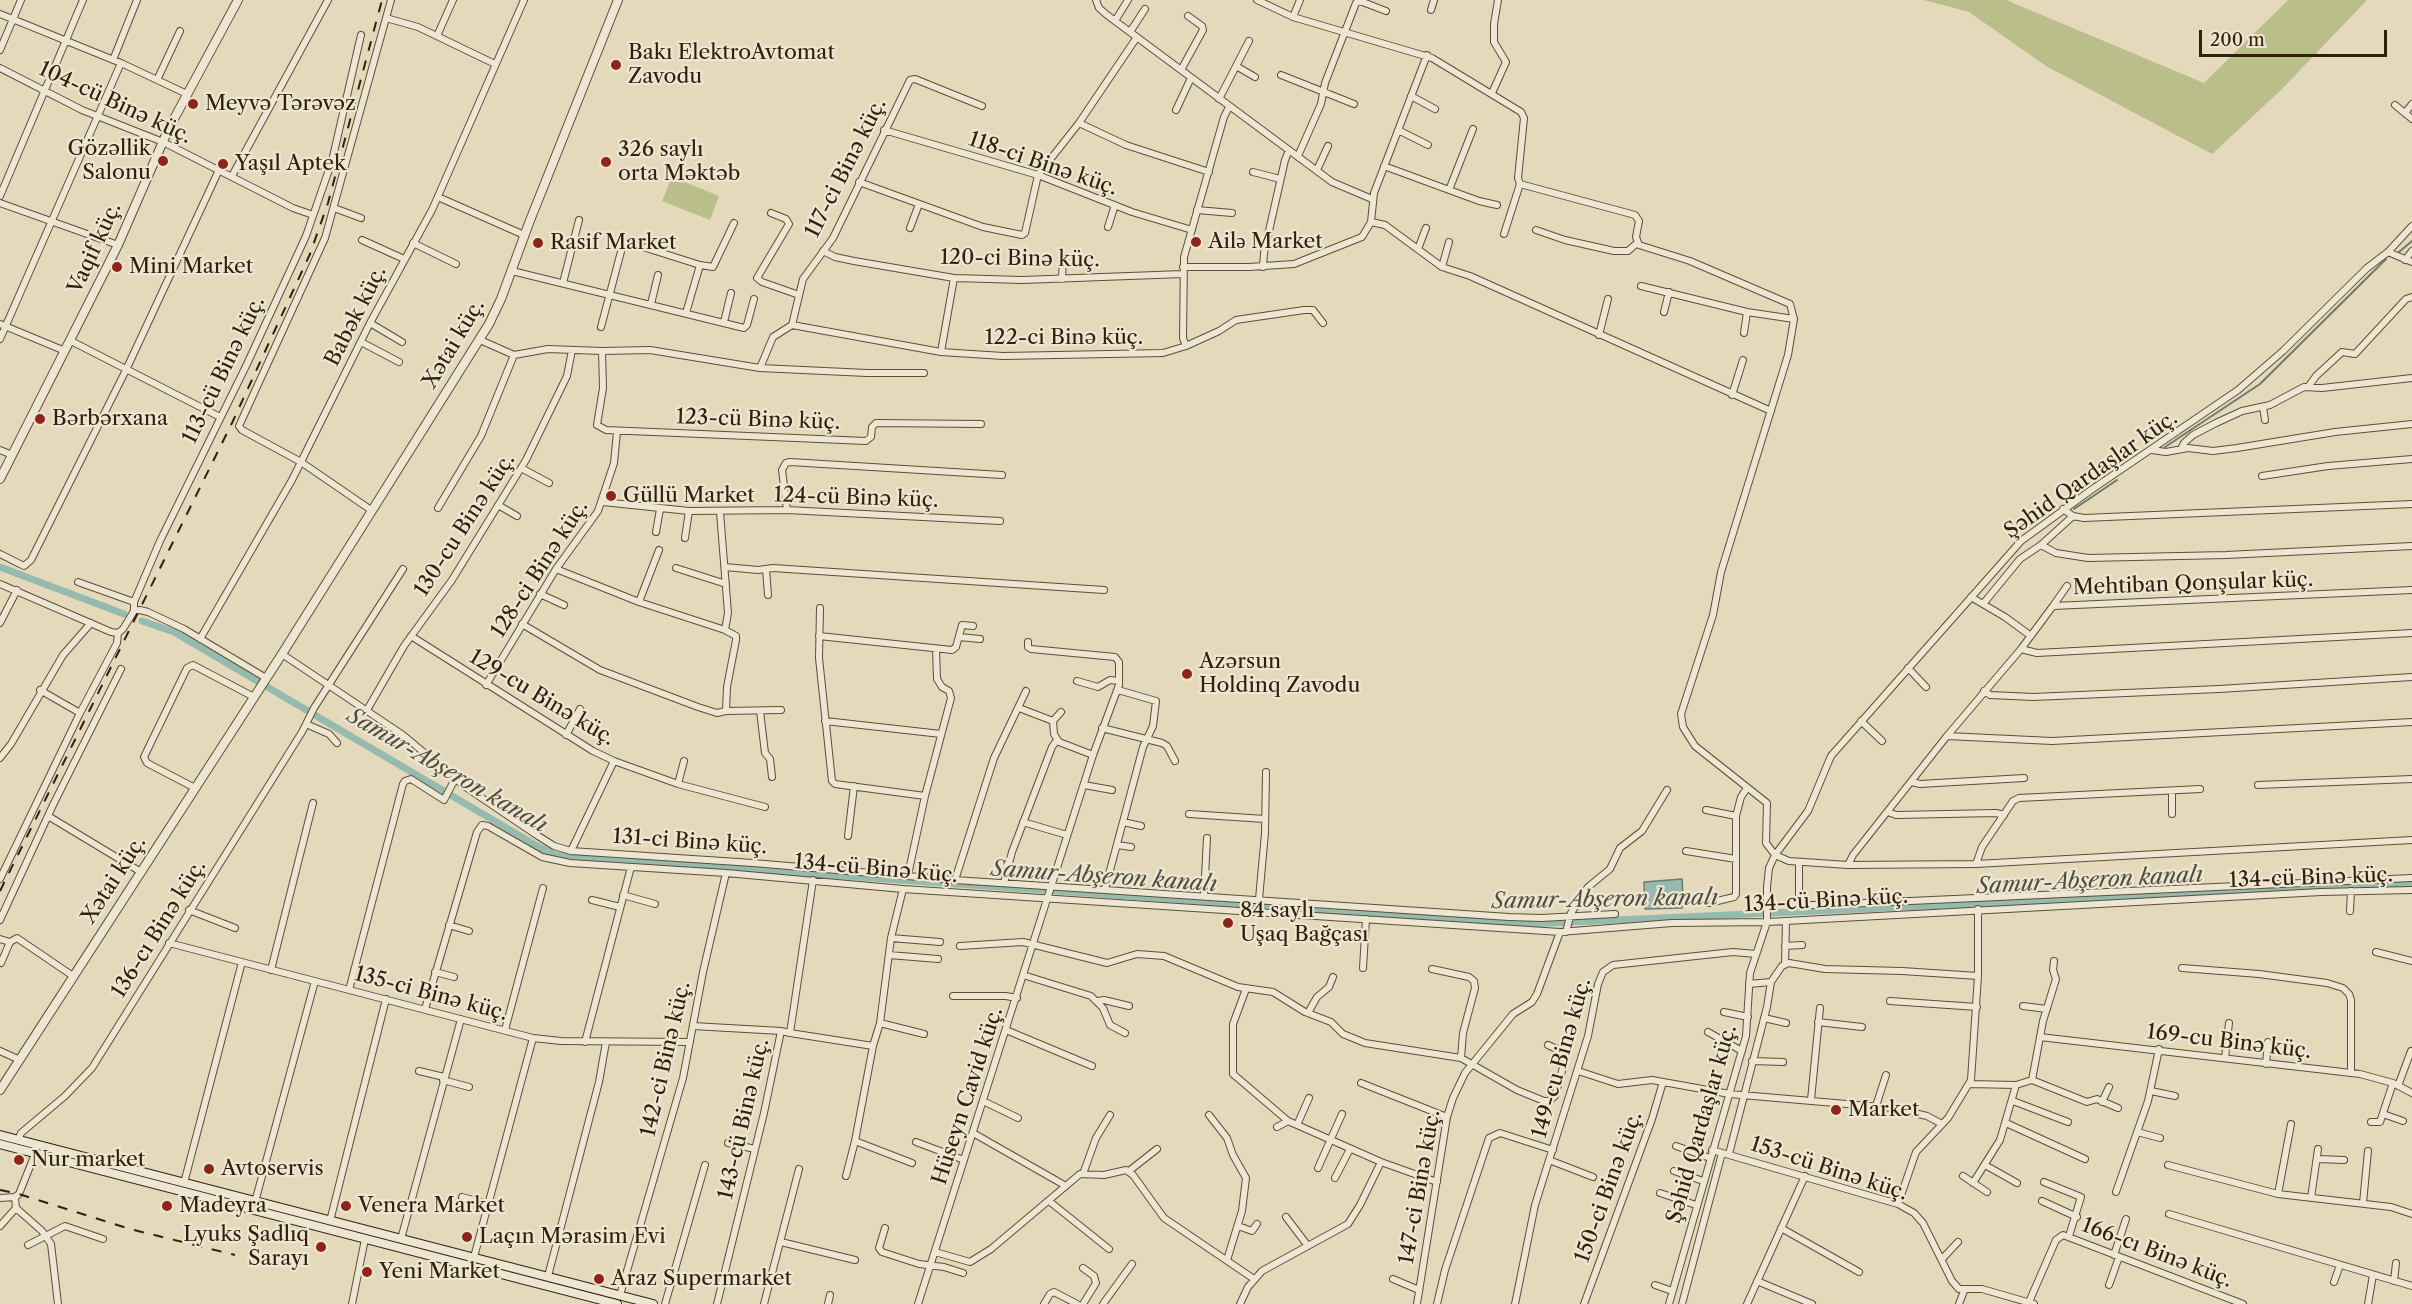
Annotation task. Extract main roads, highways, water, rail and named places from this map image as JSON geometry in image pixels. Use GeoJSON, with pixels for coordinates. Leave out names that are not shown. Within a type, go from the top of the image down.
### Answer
{"type":"FeatureCollection","features":[{"type":"Feature","properties":{"kind":"main road"},"geometry":{"type":"LineString","coordinates":[[0,1135],[548,1276],[608,1299]]}},
{"type":"Feature","properties":{"kind":"main road"},"geometry":{"type":"LineString","coordinates":[[0,1144],[364,1239],[608,1299],[653,1304]]}},
{"type":"Feature","properties":{"kind":"main road"},"geometry":{"type":"LineString","coordinates":[[364,1239],[367,1230]]}},
{"type":"Feature","properties":{"kind":"water"},"geometry":{"type":"Polygon","coordinates":[[[1682,879],[1683,895],[1695,898],[1695,902],[1683,904],[1682,908],[1645,909],[1644,882],[1682,879]]]}},
{"type":"Feature","properties":{"kind":"waterway"},"geometry":{"type":"LineString","coordinates":[[2399,252],[2412,241]]}},
{"type":"Feature","properties":{"kind":"waterway"},"geometry":{"type":"LineString","coordinates":[[2165,447],[2260,384],[2386,259]]}},
{"type":"Feature","properties":{"kind":"waterway"},"geometry":{"type":"LineString","coordinates":[[2074,509],[2117,480]]}},
{"type":"Feature","properties":{"kind":"waterway","name":"Samur-Abşeron kanalı"},"geometry":{"type":"LineString","coordinates":[[0,567],[124,614]]}},
{"type":"Feature","properties":{"kind":"waterway","name":"Samur-Abşeron kanalı"},"geometry":{"type":"LineString","coordinates":[[142,621],[174,632],[537,846],[555,855],[571,857],[1528,924],[2412,884]]}},
{"type":"Feature","properties":{"kind":"railway"},"geometry":{"type":"LineString","coordinates":[[0,891],[232,423],[310,254],[328,203],[382,0]]}},
{"type":"Feature","properties":{"kind":"railway"},"geometry":{"type":"LineString","coordinates":[[0,1190],[130,1229],[235,1255]]}},
{"type":"Feature","properties":{"kind":"place","name":"Bakı ElektroAvtomat Zavodu"},"geometry":{"type":"Point","coordinates":[616,65]}},
{"type":"Feature","properties":{"kind":"place","name":"Meyvə Tərəvəz"},"geometry":{"type":"Point","coordinates":[193,104]}},
{"type":"Feature","properties":{"kind":"place","name":"Gözəllik Salonu"},"geometry":{"type":"Point","coordinates":[163,161]}},
{"type":"Feature","properties":{"kind":"place","name":"326 saylı orta Məktəb"},"geometry":{"type":"Point","coordinates":[606,162]}},
{"type":"Feature","properties":{"kind":"place","name":"Yaşıl Aptek"},"geometry":{"type":"Point","coordinates":[223,164]}},
{"type":"Feature","properties":{"kind":"place","name":"Ailә Market"},"geometry":{"type":"Point","coordinates":[1196,242]}},
{"type":"Feature","properties":{"kind":"place","name":"Rasif Market"},"geometry":{"type":"Point","coordinates":[538,243]}},
{"type":"Feature","properties":{"kind":"place","name":"Mini Market"},"geometry":{"type":"Point","coordinates":[117,267]}},
{"type":"Feature","properties":{"kind":"place","name":"Bərbərxana"},"geometry":{"type":"Point","coordinates":[40,419]}},
{"type":"Feature","properties":{"kind":"place","name":"Güllü Market"},"geometry":{"type":"Point","coordinates":[611,496]}},
{"type":"Feature","properties":{"kind":"place","name":"Azərsun Holdinq Zavodu"},"geometry":{"type":"Point","coordinates":[1187,674]}},
{"type":"Feature","properties":{"kind":"place","name":"84 saylı Uşaq Bağçası"},"geometry":{"type":"Point","coordinates":[1228,923]}},
{"type":"Feature","properties":{"kind":"place","name":"Market"},"geometry":{"type":"Point","coordinates":[1836,1110]}},
{"type":"Feature","properties":{"kind":"place","name":"Nur market"},"geometry":{"type":"Point","coordinates":[19,1160]}},
{"type":"Feature","properties":{"kind":"place","name":"Avtoservis"},"geometry":{"type":"Point","coordinates":[209,1169]}},
{"type":"Feature","properties":{"kind":"place","name":"Madeyra"},"geometry":{"type":"Point","coordinates":[167,1206]}},
{"type":"Feature","properties":{"kind":"place","name":"Venera Market"},"geometry":{"type":"Point","coordinates":[346,1206]}},
{"type":"Feature","properties":{"kind":"place","name":"Laçın Mərasim Evi"},"geometry":{"type":"Point","coordinates":[467,1237]}},
{"type":"Feature","properties":{"kind":"place","name":"Lyuks Şadlıq Sarayı"},"geometry":{"type":"Point","coordinates":[321,1247]}},
{"type":"Feature","properties":{"kind":"place","name":"Yeni Market"},"geometry":{"type":"Point","coordinates":[367,1272]}},
{"type":"Feature","properties":{"kind":"place","name":"Araz Supermarket"},"geometry":{"type":"Point","coordinates":[599,1279]}}]}
